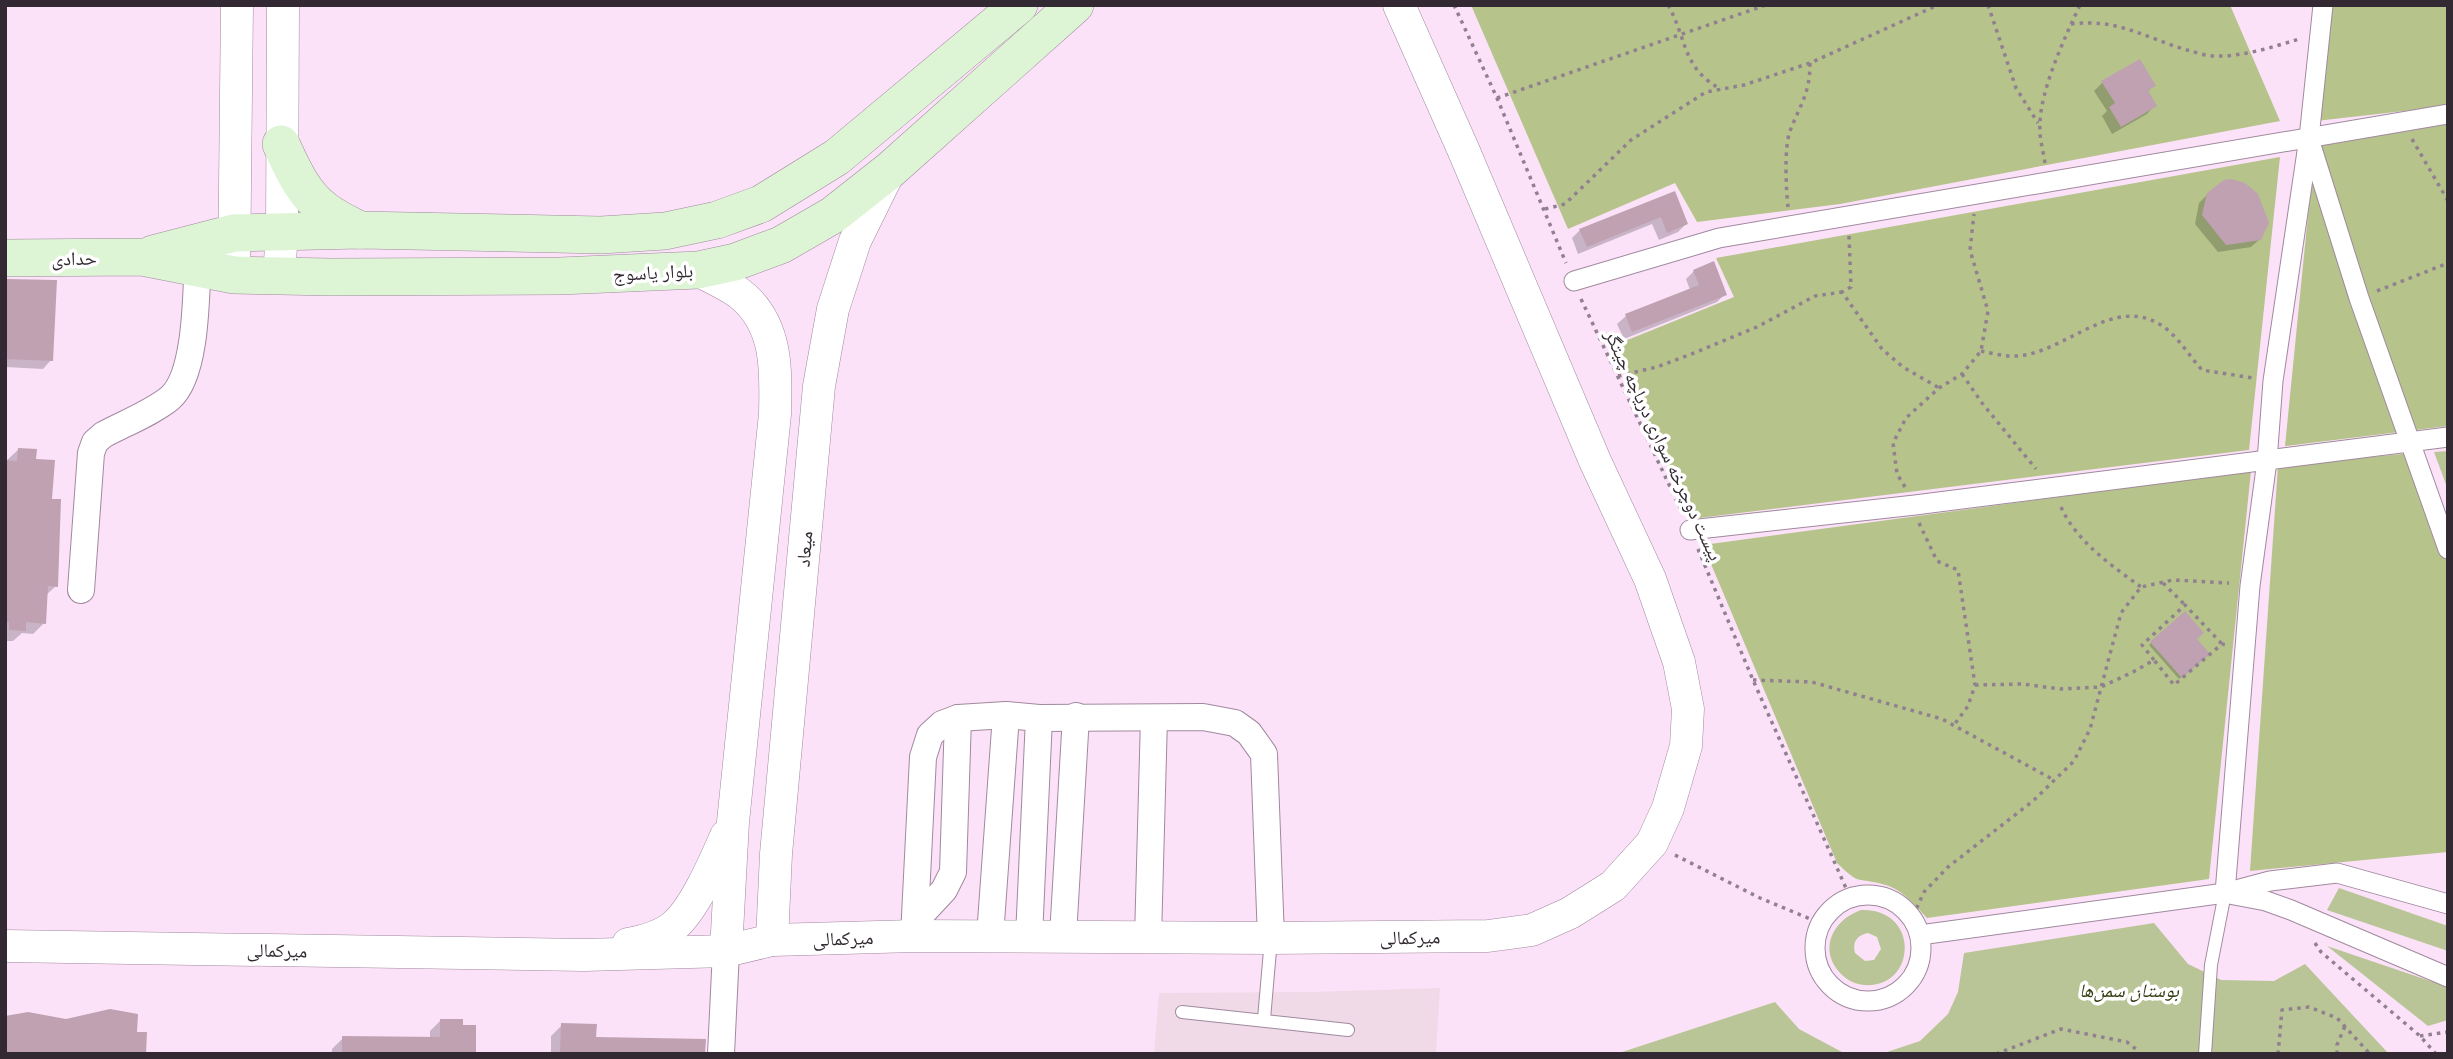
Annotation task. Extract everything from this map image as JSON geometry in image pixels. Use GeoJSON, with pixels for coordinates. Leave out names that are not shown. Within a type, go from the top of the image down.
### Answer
{"type":"FeatureCollection","features":[{"type":"Feature","properties":{"kind":"main road","name":"بلوار یاسوج"},"geometry":{"type":"LineString","coordinates":[[142,257],[198,255],[234,233],[360,230],[601,235],[665,231],[728,216],[761,204],[837,157],[1019,5]]}},
{"type":"Feature","properties":{"kind":"main road","name":"بلوار یاسوج"},"geometry":{"type":"LineString","coordinates":[[198,255],[234,275],[279,276],[560,276],[698,270],[735,262],[781,244],[833,215],[890,170],[1075,5]]}},
{"type":"Feature","properties":{"kind":"main road"},"geometry":{"type":"LineString","coordinates":[[281,144],[295,174],[309,195],[325,210],[360,230]]}},
{"type":"Feature","properties":{"kind":"main road","name":"حدادی"},"geometry":{"type":"LineString","coordinates":[[5,258],[142,257]]}},
{"type":"Feature","properties":{"kind":"street"},"geometry":{"type":"LineString","coordinates":[[234,275],[237,5]]}},
{"type":"Feature","properties":{"kind":"street"},"geometry":{"type":"LineString","coordinates":[[279,276],[282,232],[283,5]]}},
{"type":"Feature","properties":{"kind":"street","name":"میرکمالی"},"geometry":{"type":"LineString","coordinates":[[5,946],[584,955],[726,951],[772,940],[915,928],[1029,937],[1271,939],[1488,936],[1532,930],[1570,913],[1613,886],[1652,843],[1668,808],[1686,746],[1688,709],[1679,662],[1650,579],[1595,461],[1469,162],[1399,5]]}},
{"type":"Feature","properties":{"kind":"street"},"geometry":{"type":"LineString","coordinates":[[2225,893],[2250,586],[2267,461],[2273,381],[2309,138],[2323,5]]}},
{"type":"Feature","properties":{"kind":"street"},"geometry":{"type":"LineString","coordinates":[[1574,281],[1719,238],[2448,114]]}},
{"type":"Feature","properties":{"kind":"street"},"geometry":{"type":"LineString","coordinates":[[2309,138],[2359,298],[2448,549]]}},
{"type":"Feature","properties":{"kind":"street","name":"میعاد"},"geometry":{"type":"LineString","coordinates":[[772,940],[776,854],[819,386],[833,309],[855,241],[890,170]]}},
{"type":"Feature","properties":{"kind":"street"},"geometry":{"type":"LineString","coordinates":[[81,590],[91,453],[95,442],[103,435],[171,397],[186,372],[196,320],[198,255]]}},
{"type":"Feature","properties":{"kind":"street"},"geometry":{"type":"LineString","coordinates":[[698,270],[743,296],[761,316],[771,340],[776,370],[775,414],[733,822],[721,1054]]}},
{"type":"Feature","properties":{"kind":"street"},"geometry":{"type":"LineString","coordinates":[[1690,530],[1915,505],[2448,437]]}},
{"type":"Feature","properties":{"kind":"street"},"geometry":{"type":"LineString","coordinates":[[990,936],[1006,715]]}},
{"type":"Feature","properties":{"kind":"street"},"geometry":{"type":"LineString","coordinates":[[915,928],[923,757],[930,736],[942,724],[958,718],[1006,715],[1039,718],[1203,717],[1235,723],[1249,733],[1265,754],[1271,939]]}},
{"type":"Feature","properties":{"kind":"street"},"geometry":{"type":"LineString","coordinates":[[1063,936],[1076,716]]}},
{"type":"Feature","properties":{"kind":"street"},"geometry":{"type":"LineString","coordinates":[[915,928],[944,890],[953,872],[958,718]]}},
{"type":"Feature","properties":{"kind":"street"},"geometry":{"type":"LineString","coordinates":[[1029,937],[1039,718]]}},
{"type":"Feature","properties":{"kind":"street"},"geometry":{"type":"LineString","coordinates":[[1148,938],[1154,718]]}},
{"type":"Feature","properties":{"kind":"street"},"geometry":{"type":"LineString","coordinates":[[733,822],[736,848],[747,859],[760,859],[776,854]]}},
{"type":"Feature","properties":{"kind":"street"},"geometry":{"type":"LineString","coordinates":[[584,955],[654,938],[675,925],[705,882],[733,822]]}},
{"type":"Feature","properties":{"kind":"street"},"geometry":{"type":"LineString","coordinates":[[1916,926],[2225,893],[2270,881],[2337,873],[2448,904]]}},
{"type":"Feature","properties":{"kind":"street"},"geometry":{"type":"LineString","coordinates":[[2225,893],[2266,901],[2291,910],[2448,977]]}},
{"type":"Feature","properties":{"kind":"street"},"geometry":{"type":"LineString","coordinates":[[1867,894],[1884,897],[1900,905],[1916,926],[1921,952],[1917,968],[1908,983],[1895,994],[1879,1000],[1861,1000],[1845,996],[1831,987],[1821,973],[1815,957],[1820,923],[1838,903],[1850,897],[1867,894]]}},
{"type":"Feature","properties":{"kind":"lane"},"geometry":{"type":"LineString","coordinates":[[2205,1054],[2211,965],[2225,893]]}},
{"type":"Feature","properties":{"kind":"lane"},"geometry":{"type":"LineString","coordinates":[[1264,1019],[1271,939]]}},
{"type":"Feature","properties":{"kind":"lane"},"geometry":{"type":"LineString","coordinates":[[1182,1012],[1348,1030]]}},
{"type":"Feature","properties":{"kind":"path","name":"پیست دوچرخه سواری دریاچه چیتگر"},"geometry":{"type":"LineString","coordinates":[[1454,5],[1497,98],[1574,281],[1690,530],[1753,680],[1850,897]]}},
{"type":"Feature","properties":{"kind":"path"},"geometry":{"type":"LineString","coordinates":[[1668,5],[1692,64],[1706,82],[1722,90]]}},
{"type":"Feature","properties":{"kind":"path"},"geometry":{"type":"LineString","coordinates":[[1497,98],[1766,5]]}},
{"type":"Feature","properties":{"kind":"path"},"geometry":{"type":"LineString","coordinates":[[1545,209],[1565,204],[1631,140],[1706,92],[1744,86],[1810,63],[1938,5]]}},
{"type":"Feature","properties":{"kind":"path"},"geometry":{"type":"LineString","coordinates":[[1988,5],[2016,88],[2040,125]]}},
{"type":"Feature","properties":{"kind":"path"},"geometry":{"type":"LineString","coordinates":[[2048,182],[2040,125],[2042,108],[2054,66],[2080,5]]}},
{"type":"Feature","properties":{"kind":"path"},"geometry":{"type":"LineString","coordinates":[[2071,24],[2093,21],[2115,24],[2157,41],[2212,57],[2266,49],[2320,33]]}},
{"type":"Feature","properties":{"kind":"path"},"geometry":{"type":"LineString","coordinates":[[1792,227],[1786,189],[1787,148],[1790,131],[1805,102],[1810,63]]}},
{"type":"Feature","properties":{"kind":"path"},"geometry":{"type":"LineString","coordinates":[[2402,122],[2448,201]]}},
{"type":"Feature","properties":{"kind":"path"},"geometry":{"type":"LineString","coordinates":[[1954,725],[1968,706],[1975,685],[1958,570],[1937,561],[1921,530],[1915,505],[1897,474],[1893,443],[1906,418],[1939,388],[1962,374],[1981,351],[1989,311],[1970,250],[1971,220],[1980,195]]}},
{"type":"Feature","properties":{"kind":"path"},"geometry":{"type":"LineString","coordinates":[[1618,376],[1657,367],[1694,353],[1757,327],[1815,296],[1842,292],[1851,286],[1849,229],[1843,218]]}},
{"type":"Feature","properties":{"kind":"path"},"geometry":{"type":"LineString","coordinates":[[2359,298],[2448,263]]}},
{"type":"Feature","properties":{"kind":"path"},"geometry":{"type":"LineString","coordinates":[[1842,292],[1882,349],[1903,367],[1939,388]]}},
{"type":"Feature","properties":{"kind":"path"},"geometry":{"type":"LineString","coordinates":[[1981,351],[2000,355],[2024,355],[2062,342],[2106,319],[2133,315],[2154,321],[2171,333],[2202,370],[2273,381]]}},
{"type":"Feature","properties":{"kind":"path"},"geometry":{"type":"LineString","coordinates":[[1916,926],[1924,892],[1948,867],[2033,801],[2074,761],[2090,729],[2122,613],[2141,587],[2173,580],[2250,586]]}},
{"type":"Feature","properties":{"kind":"path"},"geometry":{"type":"LineString","coordinates":[[2163,583],[2222,644],[2244,647]]}},
{"type":"Feature","properties":{"kind":"path"},"geometry":{"type":"LineString","coordinates":[[2185,605],[2142,645],[2174,685],[2222,644]]}},
{"type":"Feature","properties":{"kind":"path"},"geometry":{"type":"LineString","coordinates":[[1975,685],[2023,684],[2060,689],[2101,687],[2154,660]]}},
{"type":"Feature","properties":{"kind":"path"},"geometry":{"type":"LineString","coordinates":[[1753,680],[1812,682],[1892,704],[1954,725],[2054,780]]}},
{"type":"Feature","properties":{"kind":"path"},"geometry":{"type":"LineString","coordinates":[[1652,843],[1760,898],[1820,923]]}},
{"type":"Feature","properties":{"kind":"path"},"geometry":{"type":"LineString","coordinates":[[2291,910],[2321,952],[2420,1036],[2436,1054]]}},
{"type":"Feature","properties":{"kind":"path"},"geometry":{"type":"LineString","coordinates":[[2277,1054],[2282,1010],[2309,1007],[2337,1018],[2370,1054]]}},
{"type":"Feature","properties":{"kind":"path"},"geometry":{"type":"LineString","coordinates":[[2337,1054],[2337,1045],[2345,1027]]}},
{"type":"Feature","properties":{"kind":"path"},"geometry":{"type":"LineString","coordinates":[[1996,1054],[2061,1029],[2127,1042],[2137,1050],[2137,1054]]}},
{"type":"Feature","properties":{"kind":"path"},"geometry":{"type":"LineString","coordinates":[[2420,1036],[2448,1032]]}},
{"type":"Feature","properties":{"kind":"path"},"geometry":{"type":"LineString","coordinates":[[2013,1046],[2016,1054]]}},
{"type":"Feature","properties":{"kind":"shaded area"},"geometry":{"type":"Polygon","coordinates":[[[1440,988],[1436,1054],[1154,1054],[1159,993],[1440,988]]]}},
{"type":"Feature","properties":{"kind":"green space"},"geometry":{"type":"Polygon","coordinates":[[[1471,5],[2230,5],[2280,121],[1840,204],[1697,222],[1675,183],[1568,229],[1471,5]]]}},
{"type":"Feature","properties":{"kind":"green space"},"geometry":{"type":"Polygon","coordinates":[[[2330,5],[2448,5],[2448,106],[2316,121],[2330,5]]]}},
{"type":"Feature","properties":{"kind":"green space"},"geometry":{"type":"Polygon","coordinates":[[[2448,124],[2448,426],[2285,446],[2315,145],[2448,124]]]}},
{"type":"Feature","properties":{"kind":"green space"},"geometry":{"type":"Polygon","coordinates":[[[2280,157],[2249,450],[1691,519],[1615,345],[1734,297],[1716,258],[2280,157]]]}},
{"type":"Feature","properties":{"kind":"green space"},"geometry":{"type":"Polygon","coordinates":[[[2448,451],[2448,490],[2434,452],[2448,451]]]}},
{"type":"Feature","properties":{"kind":"green space"},"geometry":{"type":"Polygon","coordinates":[[[2412,453],[2448,557],[2448,852],[2250,871],[2278,466],[2412,453]]]}},
{"type":"Feature","properties":{"kind":"green space"},"geometry":{"type":"Polygon","coordinates":[[[2251,471],[2209,879],[1927,918],[1907,897],[1895,889],[1858,879],[1837,863],[1703,545],[2251,471]]]}},
{"type":"Feature","properties":{"kind":"green space"},"geometry":{"type":"Polygon","coordinates":[[[2339,888],[2448,926],[2448,951],[2327,910],[2339,888]]]}},
{"type":"Feature","properties":{"kind":"green space"},"geometry":{"type":"Polygon","coordinates":[[[1861,910],[1881,913],[1894,921],[1902,934],[1905,948],[1902,962],[1894,975],[1882,983],[1864,985],[1851,981],[1843,976],[1830,956],[1829,947],[1834,931],[1861,910]],[[1868,933],[1858,937],[1854,946],[1855,953],[1865,961],[1874,960],[1881,949],[1877,937],[1868,933]]]}},
{"type":"Feature","properties":{"kind":"green space","name":"بوستان سمن‌ها"},"geometry":{"type":"Polygon","coordinates":[[[2154,923],[2188,964],[2221,980],[2274,981],[2305,964],[2389,1054],[1881,1054],[1920,1041],[1948,1014],[1958,992],[1964,953],[2154,923]]]}},
{"type":"Feature","properties":{"kind":"green space"},"geometry":{"type":"Polygon","coordinates":[[[2327,946],[2448,987],[2448,1020],[2428,1026],[2327,946]]]}},
{"type":"Feature","properties":{"kind":"green space"},"geometry":{"type":"Polygon","coordinates":[[[1775,1002],[1799,1029],[1842,1052],[1860,1054],[1616,1054],[1775,1002]]]}},
{"type":"Feature","properties":{"kind":"building"},"geometry":{"type":"Polygon","coordinates":[[[2140,59],[2156,86],[2148,90],[2157,106],[2121,127],[2109,107],[2115,103],[2101,81],[2140,59]]]}},
{"type":"Feature","properties":{"kind":"building"},"geometry":{"type":"Polygon","coordinates":[[[2224,180],[2245,183],[2258,194],[2269,223],[2261,240],[2226,245],[2202,215],[2207,193],[2224,180]]]}},
{"type":"Feature","properties":{"kind":"building"},"geometry":{"type":"Polygon","coordinates":[[[1675,191],[1688,224],[1667,233],[1661,217],[1587,247],[1579,229],[1675,191]]]}},
{"type":"Feature","properties":{"kind":"building"},"geometry":{"type":"Polygon","coordinates":[[[1714,261],[1727,295],[1632,332],[1625,314],[1699,285],[1693,270],[1714,261]]]}},
{"type":"Feature","properties":{"kind":"building"},"geometry":{"type":"Polygon","coordinates":[[[5,279],[57,280],[53,361],[5,359],[5,279]]]}},
{"type":"Feature","properties":{"kind":"building"},"geometry":{"type":"Polygon","coordinates":[[[18,448],[37,449],[36,459],[55,460],[52,499],[61,499],[58,587],[48,586],[46,624],[26,622],[26,631],[9,630],[9,622],[5,622],[5,460],[17,461],[18,448]]]}},
{"type":"Feature","properties":{"kind":"building"},"geometry":{"type":"Polygon","coordinates":[[[2185,611],[2204,633],[2197,639],[2210,654],[2182,678],[2150,642],[2185,611]]]}},
{"type":"Feature","properties":{"kind":"building"},"geometry":{"type":"Polygon","coordinates":[[[110,1009],[138,1014],[137,1032],[147,1032],[146,1054],[5,1054],[5,1016],[28,1012],[66,1019],[110,1009]]]}},
{"type":"Feature","properties":{"kind":"building"},"geometry":{"type":"Polygon","coordinates":[[[440,1019],[463,1019],[463,1025],[476,1025],[476,1054],[342,1054],[342,1036],[440,1037],[440,1019]]]}},
{"type":"Feature","properties":{"kind":"building"},"geometry":{"type":"Polygon","coordinates":[[[561,1023],[597,1024],[596,1037],[706,1039],[705,1054],[560,1054],[561,1023]]]}}]}
